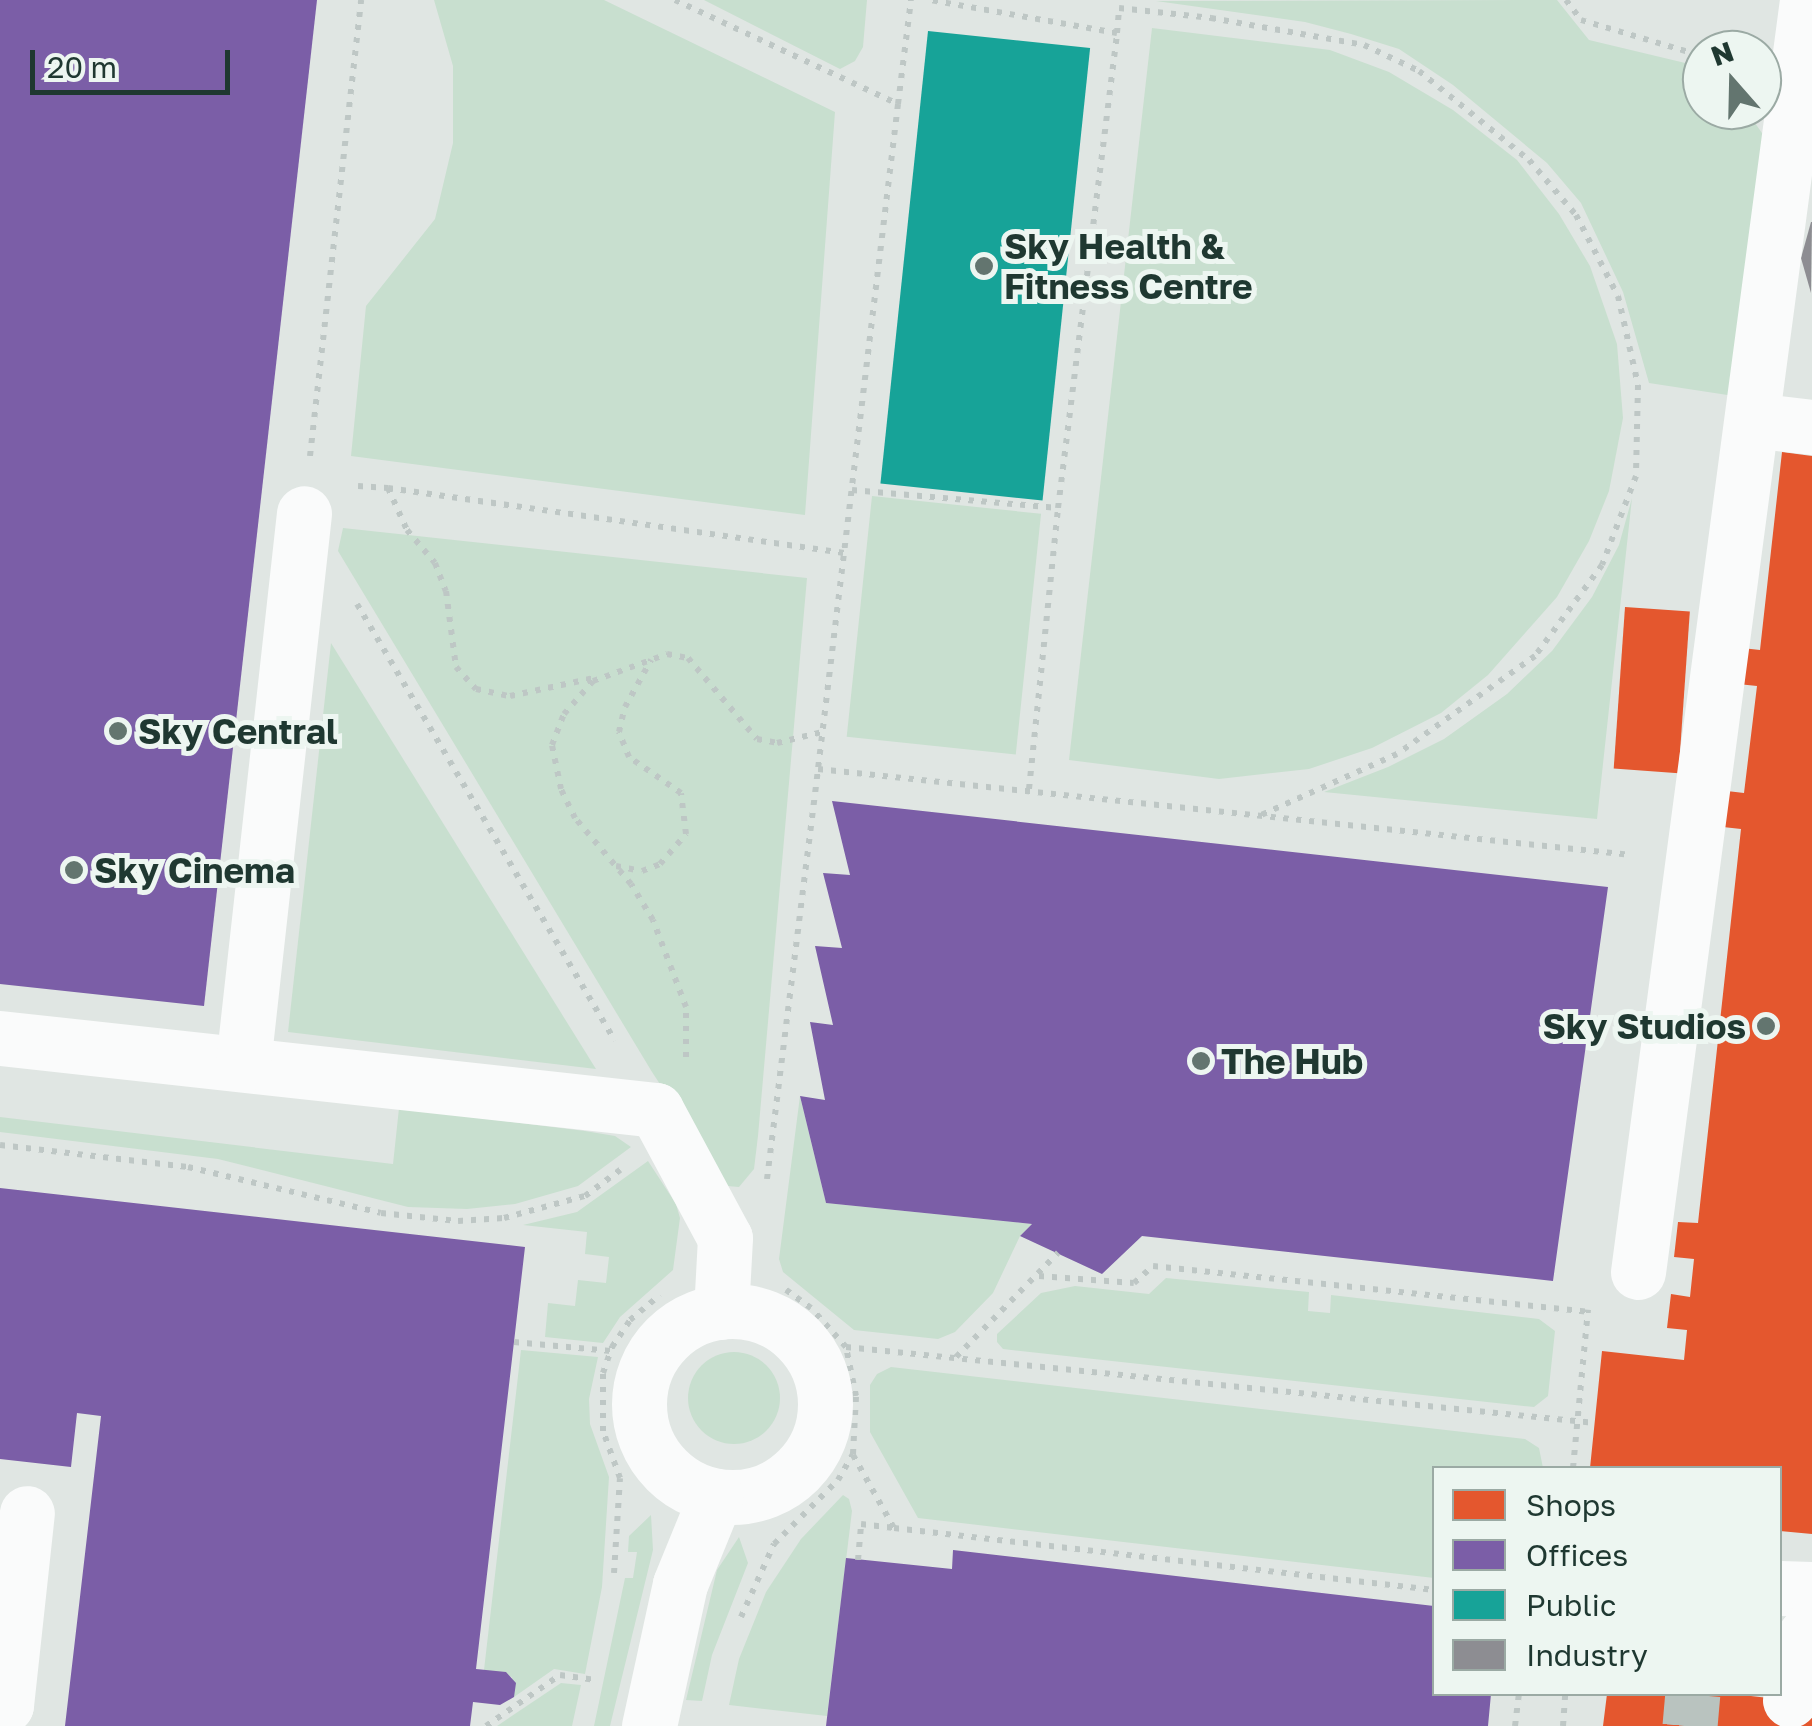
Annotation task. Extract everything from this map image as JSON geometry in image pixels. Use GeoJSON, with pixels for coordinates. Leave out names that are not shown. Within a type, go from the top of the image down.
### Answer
{"type":"FeatureCollection","features":[{"type":"Feature","properties":{"kind":"lane"},"geometry":{"type":"LineString","coordinates":[[1614,1282],[1752,420],[1810,0]]}},
{"type":"Feature","properties":{"kind":"lane"},"geometry":{"type":"LineString","coordinates":[[1752,420],[1812,428]]}},
{"type":"Feature","properties":{"kind":"lane"},"geometry":{"type":"LineString","coordinates":[[244,1064],[305,497]]}},
{"type":"Feature","properties":{"kind":"lane"},"geometry":{"type":"LineString","coordinates":[[0,1038],[244,1064],[664,1123],[723,1274],[748,1312],[776,1322],[799,1338],[820,1377],[824,1420],[814,1448],[796,1470],[773,1488],[745,1496],[716,1496],[685,1485],[660,1464],[644,1436],[638,1404],[644,1372],[660,1344],[684,1323],[723,1274]]}},
{"type":"Feature","properties":{"kind":"lane"},"geometry":{"type":"LineString","coordinates":[[650,1726],[680,1584],[716,1496]]}},
{"type":"Feature","properties":{"kind":"lane"},"geometry":{"type":"LineString","coordinates":[[0,1705],[6,1705],[27,1512]]}},
{"type":"Feature","properties":{"kind":"lane"},"geometry":{"type":"LineString","coordinates":[[1782,1588],[1812,1589]]}},
{"type":"Feature","properties":{"kind":"lane"},"geometry":{"type":"LineString","coordinates":[[1790,1700],[1804,1637],[1812,1627]]}},
{"type":"Feature","properties":{"kind":"path"},"geometry":{"type":"LineString","coordinates":[[361,0],[305,497],[388,488],[844,553]]}},
{"type":"Feature","properties":{"kind":"path"},"geometry":{"type":"LineString","coordinates":[[676,0],[898,104]]}},
{"type":"Feature","properties":{"kind":"path"},"geometry":{"type":"LineString","coordinates":[[723,1274],[763,1215],[910,0]]}},
{"type":"Feature","properties":{"kind":"path"},"geometry":{"type":"LineString","coordinates":[[929,0],[1116,33]]}},
{"type":"Feature","properties":{"kind":"path"},"geometry":{"type":"LineString","coordinates":[[1566,0],[1582,20],[1682,50]]}},
{"type":"Feature","properties":{"kind":"path"},"geometry":{"type":"LineString","coordinates":[[1029,789],[1058,508],[1119,4],[1364,45],[1419,72],[1529,160],[1576,216],[1618,296],[1638,385],[1636,476],[1602,565],[1535,656],[1398,754],[1260,815]]}},
{"type":"Feature","properties":{"kind":"path"},"geometry":{"type":"LineString","coordinates":[[388,488],[407,530],[435,563],[446,592],[456,667],[476,689],[510,696],[600,677],[667,654],[688,658],[756,739],[778,743],[822,732]]}},
{"type":"Feature","properties":{"kind":"path"},"geometry":{"type":"LineString","coordinates":[[852,490],[1058,508]]}},
{"type":"Feature","properties":{"kind":"path"},"geometry":{"type":"LineString","coordinates":[[354,597],[664,1123]]}},
{"type":"Feature","properties":{"kind":"path"},"geometry":{"type":"LineString","coordinates":[[613,866],[642,871],[660,864],[686,834],[681,792],[628,757],[620,732],[625,707],[652,658]]}},
{"type":"Feature","properties":{"kind":"path"},"geometry":{"type":"LineString","coordinates":[[0,1145],[188,1167],[380,1213],[458,1221],[504,1218],[585,1196],[664,1123],[681,1085],[689,1043],[686,1008],[653,920],[631,884],[575,818],[561,789],[552,745],[564,714],[600,677]]}},
{"type":"Feature","properties":{"kind":"path"},"geometry":{"type":"LineString","coordinates":[[818,769],[1631,855],[1629,875]]}},
{"type":"Feature","properties":{"kind":"path"},"geometry":{"type":"LineString","coordinates":[[956,1358],[1058,1253]]}},
{"type":"Feature","properties":{"kind":"path"},"geometry":{"type":"LineString","coordinates":[[1038,1276],[1134,1282],[1153,1266],[1588,1312]]}},
{"type":"Feature","properties":{"kind":"path"},"geometry":{"type":"LineString","coordinates":[[613,1584],[620,1478],[602,1431],[603,1373],[630,1320],[656,1296],[689,1281],[723,1274],[763,1279],[811,1308],[846,1347],[856,1396],[852,1454],[838,1480],[774,1544],[763,1564]]}},
{"type":"Feature","properties":{"kind":"path"},"geometry":{"type":"LineString","coordinates":[[1573,1466],[1588,1312],[1614,1282]]}},
{"type":"Feature","properties":{"kind":"path"},"geometry":{"type":"LineString","coordinates":[[514,1342],[611,1351]]}},
{"type":"Feature","properties":{"kind":"path"},"geometry":{"type":"LineString","coordinates":[[846,1347],[1595,1423]]}},
{"type":"Feature","properties":{"kind":"path"},"geometry":{"type":"LineString","coordinates":[[852,1454],[894,1528]]}},
{"type":"Feature","properties":{"kind":"path"},"geometry":{"type":"LineString","coordinates":[[858,1560],[861,1524],[1432,1590]]}},
{"type":"Feature","properties":{"kind":"path"},"geometry":{"type":"LineString","coordinates":[[486,1726],[560,1675],[596,1680]]}},
{"type":"Feature","properties":{"kind":"path"},"geometry":{"type":"LineString","coordinates":[[1515,1726],[1518,1696]]}},
{"type":"Feature","properties":{"kind":"path"},"geometry":{"type":"LineString","coordinates":[[1563,1726],[1566,1696]]}},
{"type":"Feature","properties":{"kind":"green space"},"geometry":{"type":"Polygon","coordinates":[[[434,0],[604,0],[835,112],[805,515],[351,456],[366,306],[435,219],[453,143],[453,66],[434,0]]]}},
{"type":"Feature","properties":{"kind":"green space"},"geometry":{"type":"Polygon","coordinates":[[[704,0],[867,0],[863,47],[855,61],[840,69],[704,0]]]}},
{"type":"Feature","properties":{"kind":"green space"},"geometry":{"type":"Polygon","coordinates":[[[1557,0],[1589,40],[1682,62],[1682,130],[1760,130],[1764,136],[1734,396],[1649,383],[1623,292],[1581,203],[1547,163],[1453,85],[1399,49],[1351,34],[1305,22],[1156,1],[1557,0]]]}},
{"type":"Feature","properties":{"kind":"green space"},"geometry":{"type":"Polygon","coordinates":[[[1152,28],[1330,50],[1389,72],[1453,110],[1517,160],[1559,214],[1590,266],[1617,344],[1623,418],[1609,491],[1589,541],[1557,597],[1488,675],[1441,713],[1372,748],[1309,769],[1219,779],[1069,760],[1152,28]]]}},
{"type":"Feature","properties":{"kind":"green space"},"geometry":{"type":"Polygon","coordinates":[[[872,496],[1041,514],[1016,754],[847,737],[872,496]]]}},
{"type":"Feature","properties":{"kind":"green space"},"geometry":{"type":"Polygon","coordinates":[[[1632,498],[1597,819],[1324,792],[1444,739],[1507,694],[1552,651],[1592,597],[1619,545],[1632,498]]]}},
{"type":"Feature","properties":{"kind":"green space"},"geometry":{"type":"Polygon","coordinates":[[[343,528],[807,578],[758,1136],[754,1169],[739,1187],[727,1186],[652,1072],[338,551],[343,528]]]}},
{"type":"Feature","properties":{"kind":"green space"},"geometry":{"type":"Polygon","coordinates":[[[331,643],[596,1069],[288,1032],[331,643]]]}},
{"type":"Feature","properties":{"kind":"green space"},"geometry":{"type":"Polygon","coordinates":[[[800,1096],[826,1203],[1032,1224],[1020,1236],[993,1293],[955,1332],[938,1339],[854,1330],[783,1272],[779,1259],[800,1096]]]}},
{"type":"Feature","properties":{"kind":"green space"},"geometry":{"type":"Polygon","coordinates":[[[399,1108],[615,1136],[631,1147],[578,1186],[515,1204],[467,1209],[408,1207],[218,1159],[0,1132],[0,1117],[393,1164],[399,1108]]]}},
{"type":"Feature","properties":{"kind":"green space"},"geometry":{"type":"Polygon","coordinates":[[[648,1161],[676,1204],[680,1218],[673,1270],[620,1317],[603,1343],[545,1337],[548,1303],[575,1306],[578,1280],[606,1283],[609,1257],[585,1254],[587,1232],[523,1225],[577,1212],[648,1161]]]}},
{"type":"Feature","properties":{"kind":"green space"},"geometry":{"type":"Polygon","coordinates":[[[1166,1278],[1309,1292],[1308,1311],[1330,1313],[1331,1295],[1539,1319],[1555,1331],[1548,1396],[1534,1407],[1003,1349],[997,1342],[997,1334],[1041,1293],[1075,1286],[1149,1294],[1166,1278]]]}},
{"type":"Feature","properties":{"kind":"green space"},"geometry":{"type":"Polygon","coordinates":[[[521,1350],[598,1357],[589,1399],[590,1424],[609,1477],[602,1587],[585,1674],[554,1669],[514,1697],[512,1677],[484,1670],[521,1350]]]}},
{"type":"Feature","properties":{"kind":"green space"},"geometry":{"type":"Polygon","coordinates":[[[734,1352],[752,1355],[767,1365],[777,1380],[777,1416],[767,1431],[752,1441],[734,1444],[716,1441],[701,1431],[691,1416],[688,1398],[691,1380],[701,1365],[716,1355],[734,1352]]]}},
{"type":"Feature","properties":{"kind":"green space"},"geometry":{"type":"Polygon","coordinates":[[[891,1367],[1525,1439],[1539,1448],[1543,1466],[1432,1466],[1432,1578],[918,1518],[870,1432],[870,1385],[877,1374],[891,1367]]]}},
{"type":"Feature","properties":{"kind":"green space"},"geometry":{"type":"Polygon","coordinates":[[[843,1495],[849,1499],[852,1511],[827,1716],[729,1705],[739,1659],[766,1592],[801,1539],[843,1495]]]}},
{"type":"Feature","properties":{"kind":"green space"},"geometry":{"type":"Polygon","coordinates":[[[651,1515],[653,1550],[610,1726],[594,1726],[625,1578],[633,1578],[637,1552],[628,1552],[629,1536],[651,1515]]]}},
{"type":"Feature","properties":{"kind":"green space"},"geometry":{"type":"Polygon","coordinates":[[[739,1537],[748,1563],[712,1655],[702,1701],[686,1700],[717,1570],[739,1537]]]}},
{"type":"Feature","properties":{"kind":"green space"},"geometry":{"type":"Polygon","coordinates":[[[561,1683],[581,1685],[572,1726],[497,1726],[561,1683]]]}},
{"type":"Feature","properties":{"kind":"building: Shops","name":"Sky Studios"},"geometry":{"type":"Polygon","coordinates":[[[1782,452],[1812,456],[1812,1534],[1782,1531],[1782,1466],[1590,1466],[1602,1351],[1684,1360],[1687,1330],[1667,1328],[1671,1294],[1690,1297],[1694,1259],[1674,1257],[1678,1222],[1698,1223],[1741,829],[1723,827],[1727,791],[1744,793],[1757,686],[1738,684],[1742,648],[1760,650],[1782,452]]]}},
{"type":"Feature","properties":{"kind":"building: Shops"},"geometry":{"type":"Polygon","coordinates":[[[1625,607],[1690,612],[1679,773],[1614,769],[1625,607]]]}},
{"type":"Feature","properties":{"kind":"building: Shops"},"geometry":{"type":"Polygon","coordinates":[[[1607,1696],[1751,1696],[1812,1703],[1812,1726],[1603,1726],[1607,1696]]]}},
{"type":"Feature","properties":{"kind":"building: Offices","name":"Sky Central"},"geometry":{"type":"Polygon","coordinates":[[[0,0],[317,0],[204,1006],[0,984],[0,0]]]}},
{"type":"Feature","properties":{"kind":"building: Offices","name":"The Hub"},"geometry":{"type":"Polygon","coordinates":[[[832,801],[1608,887],[1553,1281],[1142,1236],[1102,1274],[1020,1236],[1032,1224],[826,1203],[800,1096],[825,1100],[810,1022],[833,1025],[815,946],[842,948],[823,873],[850,875],[832,801]]]}},
{"type":"Feature","properties":{"kind":"building: Offices"},"geometry":{"type":"Polygon","coordinates":[[[0,1188],[525,1247],[476,1669],[506,1672],[516,1683],[514,1697],[500,1705],[473,1702],[470,1726],[65,1726],[101,1416],[77,1413],[71,1467],[0,1459],[0,1188]]]}},
{"type":"Feature","properties":{"kind":"building: Offices"},"geometry":{"type":"Polygon","coordinates":[[[953,1550],[1432,1606],[1432,1696],[1491,1696],[1488,1726],[826,1726],[846,1558],[952,1569],[953,1550]]]}},
{"type":"Feature","properties":{"kind":"building: Public","name":"Sky Health & Fitness Centre"},"geometry":{"type":"Polygon","coordinates":[[[928,31],[1090,48],[1043,501],[880,484],[928,31]]]}},
{"type":"Feature","properties":{"kind":"building: Industry"},"geometry":{"type":"Polygon","coordinates":[[[1812,222],[1811,293],[1801,258],[1812,222]]]}},
{"type":"Feature","properties":{"kind":"tunnel"},"geometry":{"type":"LineString","coordinates":[[1690,1726],[1693,1696]]}},
{"type":"Feature","properties":{"kind":"place","name":"Sky Health & Fitness Centre"},"geometry":{"type":"Point","coordinates":[984,266]}},
{"type":"Feature","properties":{"kind":"place","name":"Sky Central"},"geometry":{"type":"Point","coordinates":[118,731]}},
{"type":"Feature","properties":{"kind":"place","name":"Sky Cinema"},"geometry":{"type":"Point","coordinates":[74,870]}},
{"type":"Feature","properties":{"kind":"place","name":"Sky Studios"},"geometry":{"type":"Point","coordinates":[1766,1026]}},
{"type":"Feature","properties":{"kind":"place","name":"The Hub"},"geometry":{"type":"Point","coordinates":[1201,1061]}}]}
